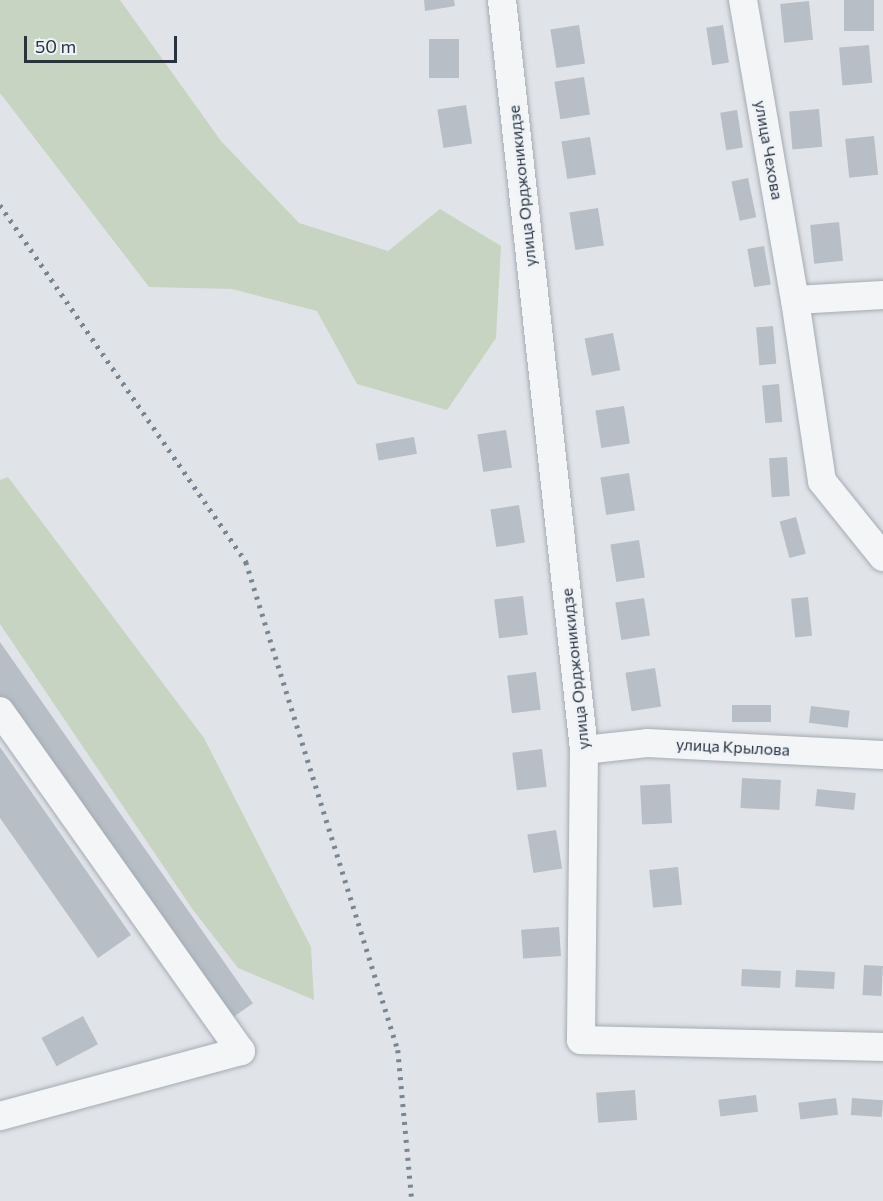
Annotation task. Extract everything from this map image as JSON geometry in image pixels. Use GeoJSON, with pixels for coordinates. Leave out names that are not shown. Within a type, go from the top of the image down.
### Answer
{"type":"FeatureCollection","features":[{"type":"Feature","properties":{"kind":"street","name":"улица Орджоникидзе"},"geometry":{"type":"LineString","coordinates":[[502,0],[584,750],[581,1041],[883,1047]]}},
{"type":"Feature","properties":{"kind":"street","name":"улица Чехова"},"geometry":{"type":"LineString","coordinates":[[743,0],[795,300],[822,482],[883,555]]}},
{"type":"Feature","properties":{"kind":"street"},"geometry":{"type":"LineString","coordinates":[[795,300],[883,295]]}},
{"type":"Feature","properties":{"kind":"street"},"geometry":{"type":"LineString","coordinates":[[883,555],[883,576]]}},
{"type":"Feature","properties":{"kind":"street"},"geometry":{"type":"LineString","coordinates":[[0,711],[241,1051],[0,1116]]}},
{"type":"Feature","properties":{"kind":"street","name":"улица Крылова"},"geometry":{"type":"LineString","coordinates":[[584,750],[647,743],[883,755]]}},
{"type":"Feature","properties":{"kind":"green space"},"geometry":{"type":"Polygon","coordinates":[[[0,0],[120,0],[221,141],[299,223],[388,251],[440,209],[501,246],[496,338],[447,410],[357,384],[317,311],[232,289],[149,287],[0,93],[0,0]]]}},
{"type":"Feature","properties":{"kind":"green space"},"geometry":{"type":"Polygon","coordinates":[[[8,477],[204,738],[311,947],[314,1000],[238,968],[193,910],[0,624],[0,480],[8,477]]]}},
{"type":"Feature","properties":{"kind":"building"},"geometry":{"type":"Polygon","coordinates":[[[424,0],[454,0],[455,6],[425,11],[424,0]]]}},
{"type":"Feature","properties":{"kind":"building"},"geometry":{"type":"Polygon","coordinates":[[[844,0],[874,0],[874,31],[844,31],[844,0]]]}},
{"type":"Feature","properties":{"kind":"building"},"geometry":{"type":"Polygon","coordinates":[[[809,1],[813,40],[784,43],[780,4],[809,1]]]}},
{"type":"Feature","properties":{"kind":"building"},"geometry":{"type":"Polygon","coordinates":[[[579,25],[585,64],[556,68],[550,30],[579,25]]]}},
{"type":"Feature","properties":{"kind":"building"},"geometry":{"type":"Polygon","coordinates":[[[723,25],[729,63],[712,65],[706,28],[723,25]]]}},
{"type":"Feature","properties":{"kind":"building"},"geometry":{"type":"Polygon","coordinates":[[[429,39],[459,39],[459,78],[429,78],[429,39]]]}},
{"type":"Feature","properties":{"kind":"building"},"geometry":{"type":"Polygon","coordinates":[[[869,45],[872,83],[842,85],[839,48],[869,45]]]}},
{"type":"Feature","properties":{"kind":"building"},"geometry":{"type":"Polygon","coordinates":[[[584,77],[590,115],[560,119],[554,82],[584,77]]]}},
{"type":"Feature","properties":{"kind":"building"},"geometry":{"type":"Polygon","coordinates":[[[466,105],[472,144],[443,148],[437,110],[466,105]]]}},
{"type":"Feature","properties":{"kind":"building"},"geometry":{"type":"Polygon","coordinates":[[[819,109],[822,147],[792,149],[789,112],[819,109]]]}},
{"type":"Feature","properties":{"kind":"building"},"geometry":{"type":"Polygon","coordinates":[[[737,110],[743,148],[726,150],[720,113],[737,110]]]}},
{"type":"Feature","properties":{"kind":"building"},"geometry":{"type":"Polygon","coordinates":[[[874,136],[878,175],[849,178],[845,139],[874,136]]]}},
{"type":"Feature","properties":{"kind":"building"},"geometry":{"type":"Polygon","coordinates":[[[590,137],[596,175],[567,179],[561,142],[590,137]]]}},
{"type":"Feature","properties":{"kind":"building"},"geometry":{"type":"Polygon","coordinates":[[[748,178],[756,217],[740,221],[731,182],[748,178]]]}},
{"type":"Feature","properties":{"kind":"building"},"geometry":{"type":"Polygon","coordinates":[[[598,208],[604,246],[575,250],[569,213],[598,208]]]}},
{"type":"Feature","properties":{"kind":"building"},"geometry":{"type":"Polygon","coordinates":[[[839,222],[843,261],[814,264],[810,225],[839,222]]]}},
{"type":"Feature","properties":{"kind":"building"},"geometry":{"type":"Polygon","coordinates":[[[764,246],[771,284],[754,287],[747,249],[764,246]]]}},
{"type":"Feature","properties":{"kind":"building"},"geometry":{"type":"Polygon","coordinates":[[[773,326],[776,364],[759,365],[756,327],[773,326]]]}},
{"type":"Feature","properties":{"kind":"building"},"geometry":{"type":"Polygon","coordinates":[[[613,333],[620,370],[592,376],[585,339],[613,333]]]}},
{"type":"Feature","properties":{"kind":"building"},"geometry":{"type":"Polygon","coordinates":[[[779,384],[782,422],[765,423],[762,385],[779,384]]]}},
{"type":"Feature","properties":{"kind":"building"},"geometry":{"type":"Polygon","coordinates":[[[624,406],[630,444],[601,448],[595,411],[624,406]]]}},
{"type":"Feature","properties":{"kind":"building"},"geometry":{"type":"Polygon","coordinates":[[[506,430],[512,468],[483,472],[477,435],[506,430]]]}},
{"type":"Feature","properties":{"kind":"building"},"geometry":{"type":"Polygon","coordinates":[[[414,437],[417,454],[379,461],[376,444],[414,437]]]}},
{"type":"Feature","properties":{"kind":"building"},"geometry":{"type":"Polygon","coordinates":[[[787,457],[790,496],[772,497],[769,458],[787,457]]]}},
{"type":"Feature","properties":{"kind":"building"},"geometry":{"type":"Polygon","coordinates":[[[629,473],[635,511],[606,515],[600,478],[629,473]]]}},
{"type":"Feature","properties":{"kind":"building"},"geometry":{"type":"Polygon","coordinates":[[[519,505],[525,543],[496,547],[490,510],[519,505]]]}},
{"type":"Feature","properties":{"kind":"building"},"geometry":{"type":"Polygon","coordinates":[[[796,517],[806,554],[789,558],[780,521],[796,517]]]}},
{"type":"Feature","properties":{"kind":"building"},"geometry":{"type":"Polygon","coordinates":[[[639,540],[645,578],[616,582],[610,545],[639,540]]]}},
{"type":"Feature","properties":{"kind":"building"},"geometry":{"type":"Polygon","coordinates":[[[523,596],[528,635],[499,638],[494,600],[523,596]]]}},
{"type":"Feature","properties":{"kind":"building"},"geometry":{"type":"Polygon","coordinates":[[[808,597],[812,636],[795,638],[791,599],[808,597]]]}},
{"type":"Feature","properties":{"kind":"building"},"geometry":{"type":"Polygon","coordinates":[[[644,598],[650,636],[621,640],[615,603],[644,598]]]}},
{"type":"Feature","properties":{"kind":"building"},"geometry":{"type":"Polygon","coordinates":[[[0,642],[253,1003],[213,1031],[0,727],[0,642]]]}},
{"type":"Feature","properties":{"kind":"building"},"geometry":{"type":"Polygon","coordinates":[[[655,668],[661,707],[631,711],[625,673],[655,668]]]}},
{"type":"Feature","properties":{"kind":"building"},"geometry":{"type":"Polygon","coordinates":[[[536,672],[541,710],[512,713],[507,676],[536,672]]]}},
{"type":"Feature","properties":{"kind":"building"},"geometry":{"type":"Polygon","coordinates":[[[732,705],[771,705],[771,722],[732,722],[732,705]]]}},
{"type":"Feature","properties":{"kind":"building"},"geometry":{"type":"Polygon","coordinates":[[[811,706],[850,711],[848,728],[809,723],[811,706]]]}},
{"type":"Feature","properties":{"kind":"building"},"geometry":{"type":"Polygon","coordinates":[[[0,747],[131,935],[98,958],[0,818],[0,747]]]}},
{"type":"Feature","properties":{"kind":"building"},"geometry":{"type":"Polygon","coordinates":[[[542,749],[547,787],[517,790],[512,753],[542,749]]]}},
{"type":"Feature","properties":{"kind":"building"},"geometry":{"type":"Polygon","coordinates":[[[742,778],[781,780],[779,810],[740,808],[742,778]]]}},
{"type":"Feature","properties":{"kind":"building"},"geometry":{"type":"Polygon","coordinates":[[[670,784],[672,823],[642,825],[640,786],[670,784]]]}},
{"type":"Feature","properties":{"kind":"building"},"geometry":{"type":"Polygon","coordinates":[[[817,789],[856,793],[854,810],[815,806],[817,789]]]}},
{"type":"Feature","properties":{"kind":"building"},"geometry":{"type":"Polygon","coordinates":[[[556,830],[562,869],[533,873],[527,835],[556,830]]]}},
{"type":"Feature","properties":{"kind":"building"},"geometry":{"type":"Polygon","coordinates":[[[678,867],[682,905],[653,908],[649,870],[678,867]]]}},
{"type":"Feature","properties":{"kind":"building"},"geometry":{"type":"Polygon","coordinates":[[[559,927],[561,956],[523,959],[521,930],[559,927]]]}},
{"type":"Feature","properties":{"kind":"building"},"geometry":{"type":"Polygon","coordinates":[[[864,965],[883,966],[881,996],[862,995],[864,965]]]}},
{"type":"Feature","properties":{"kind":"building"},"geometry":{"type":"Polygon","coordinates":[[[742,969],[781,971],[780,988],[741,986],[742,969]]]}},
{"type":"Feature","properties":{"kind":"building"},"geometry":{"type":"Polygon","coordinates":[[[796,970],[835,972],[834,989],[795,987],[796,970]]]}},
{"type":"Feature","properties":{"kind":"building"},"geometry":{"type":"Polygon","coordinates":[[[83,1016],[98,1044],[57,1066],[42,1038],[83,1016]]]}},
{"type":"Feature","properties":{"kind":"building"},"geometry":{"type":"Polygon","coordinates":[[[635,1090],[637,1120],[598,1123],[596,1093],[635,1090]]]}},
{"type":"Feature","properties":{"kind":"building"},"geometry":{"type":"Polygon","coordinates":[[[756,1095],[758,1112],[720,1117],[718,1100],[756,1095]]]}},
{"type":"Feature","properties":{"kind":"building"},"geometry":{"type":"Polygon","coordinates":[[[836,1098],[838,1115],[800,1120],[798,1103],[836,1098]]]}},
{"type":"Feature","properties":{"kind":"building"},"geometry":{"type":"Polygon","coordinates":[[[852,1098],[883,1100],[882,1117],[851,1115],[852,1098]]]}},
{"type":"Feature","properties":{"kind":"railway"},"geometry":{"type":"LineString","coordinates":[[0,205],[246,562],[398,1050],[412,1201]]}}]}
